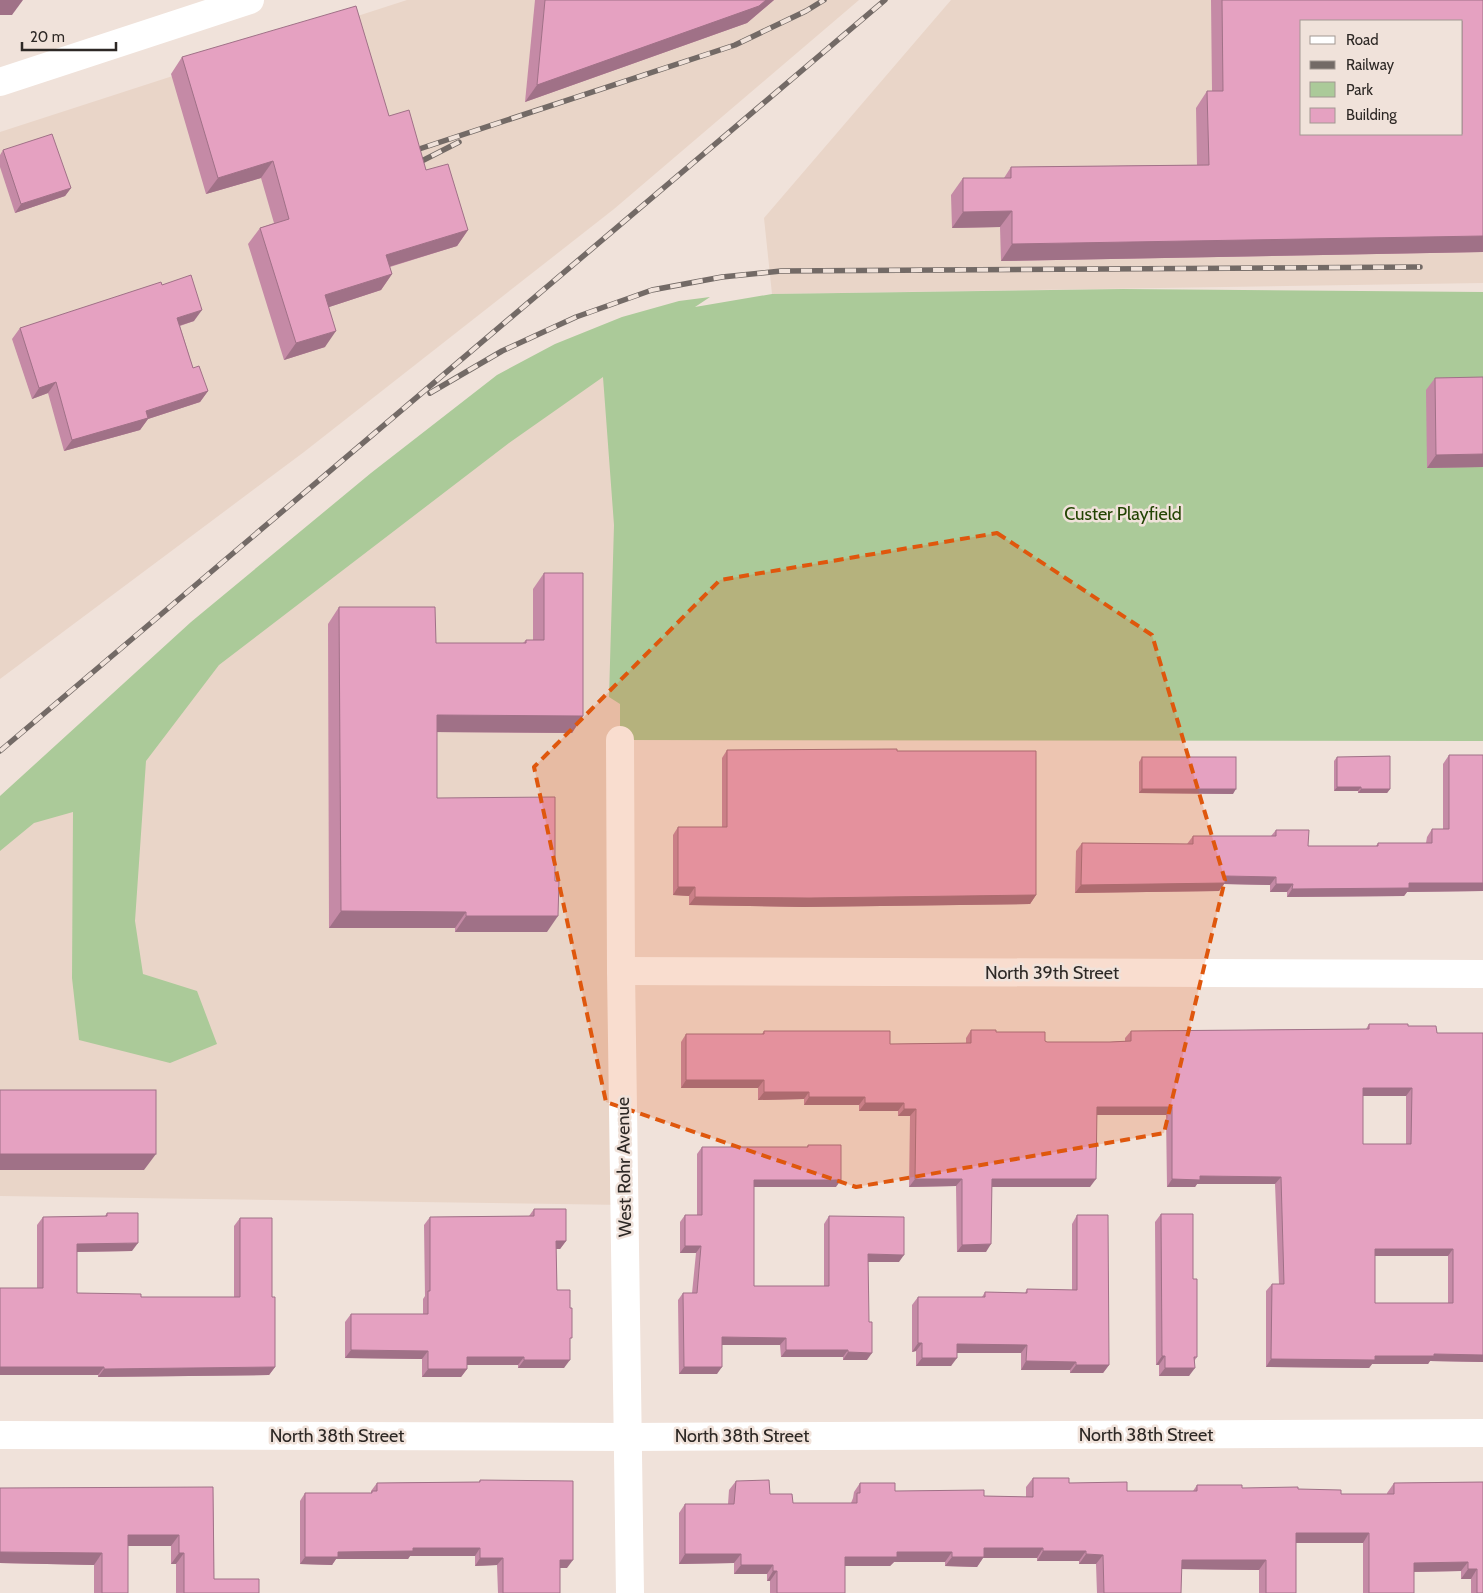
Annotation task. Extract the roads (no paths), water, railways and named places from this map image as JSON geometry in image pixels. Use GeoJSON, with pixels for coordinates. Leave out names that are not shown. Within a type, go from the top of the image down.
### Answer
{"type":"FeatureCollection","features":[{"type":"Feature","properties":{"kind":"street"},"geometry":{"type":"LineString","coordinates":[[0,82],[250,0]]}},
{"type":"Feature","properties":{"kind":"street","name":"West Rohr Avenue"},"geometry":{"type":"LineString","coordinates":[[620,740],[621,971],[630,1593]]}},
{"type":"Feature","properties":{"kind":"street","name":"North 39th Street"},"geometry":{"type":"LineString","coordinates":[[621,971],[1483,974]]}},
{"type":"Feature","properties":{"kind":"street","name":"North 38th Street"},"geometry":{"type":"LineString","coordinates":[[0,1436],[1483,1434]]}},
{"type":"Feature","properties":{"kind":"railway"},"geometry":{"type":"LineString","coordinates":[[407,153],[735,45],[806,11],[824,0]]}},
{"type":"Feature","properties":{"kind":"railway"},"geometry":{"type":"LineString","coordinates":[[0,751],[885,0]]}},
{"type":"Feature","properties":{"kind":"railway"},"geometry":{"type":"LineString","coordinates":[[412,166],[459,142]]}},
{"type":"Feature","properties":{"kind":"railway"},"geometry":{"type":"LineString","coordinates":[[430,393],[502,351],[576,317],[652,290],[722,277],[781,271],[1420,267]]}},
{"type":"Feature","properties":{"kind":"park label","name":"Custer Playfield"},"geometry":{"type":"Point","coordinates":[1123,514]}}]}
